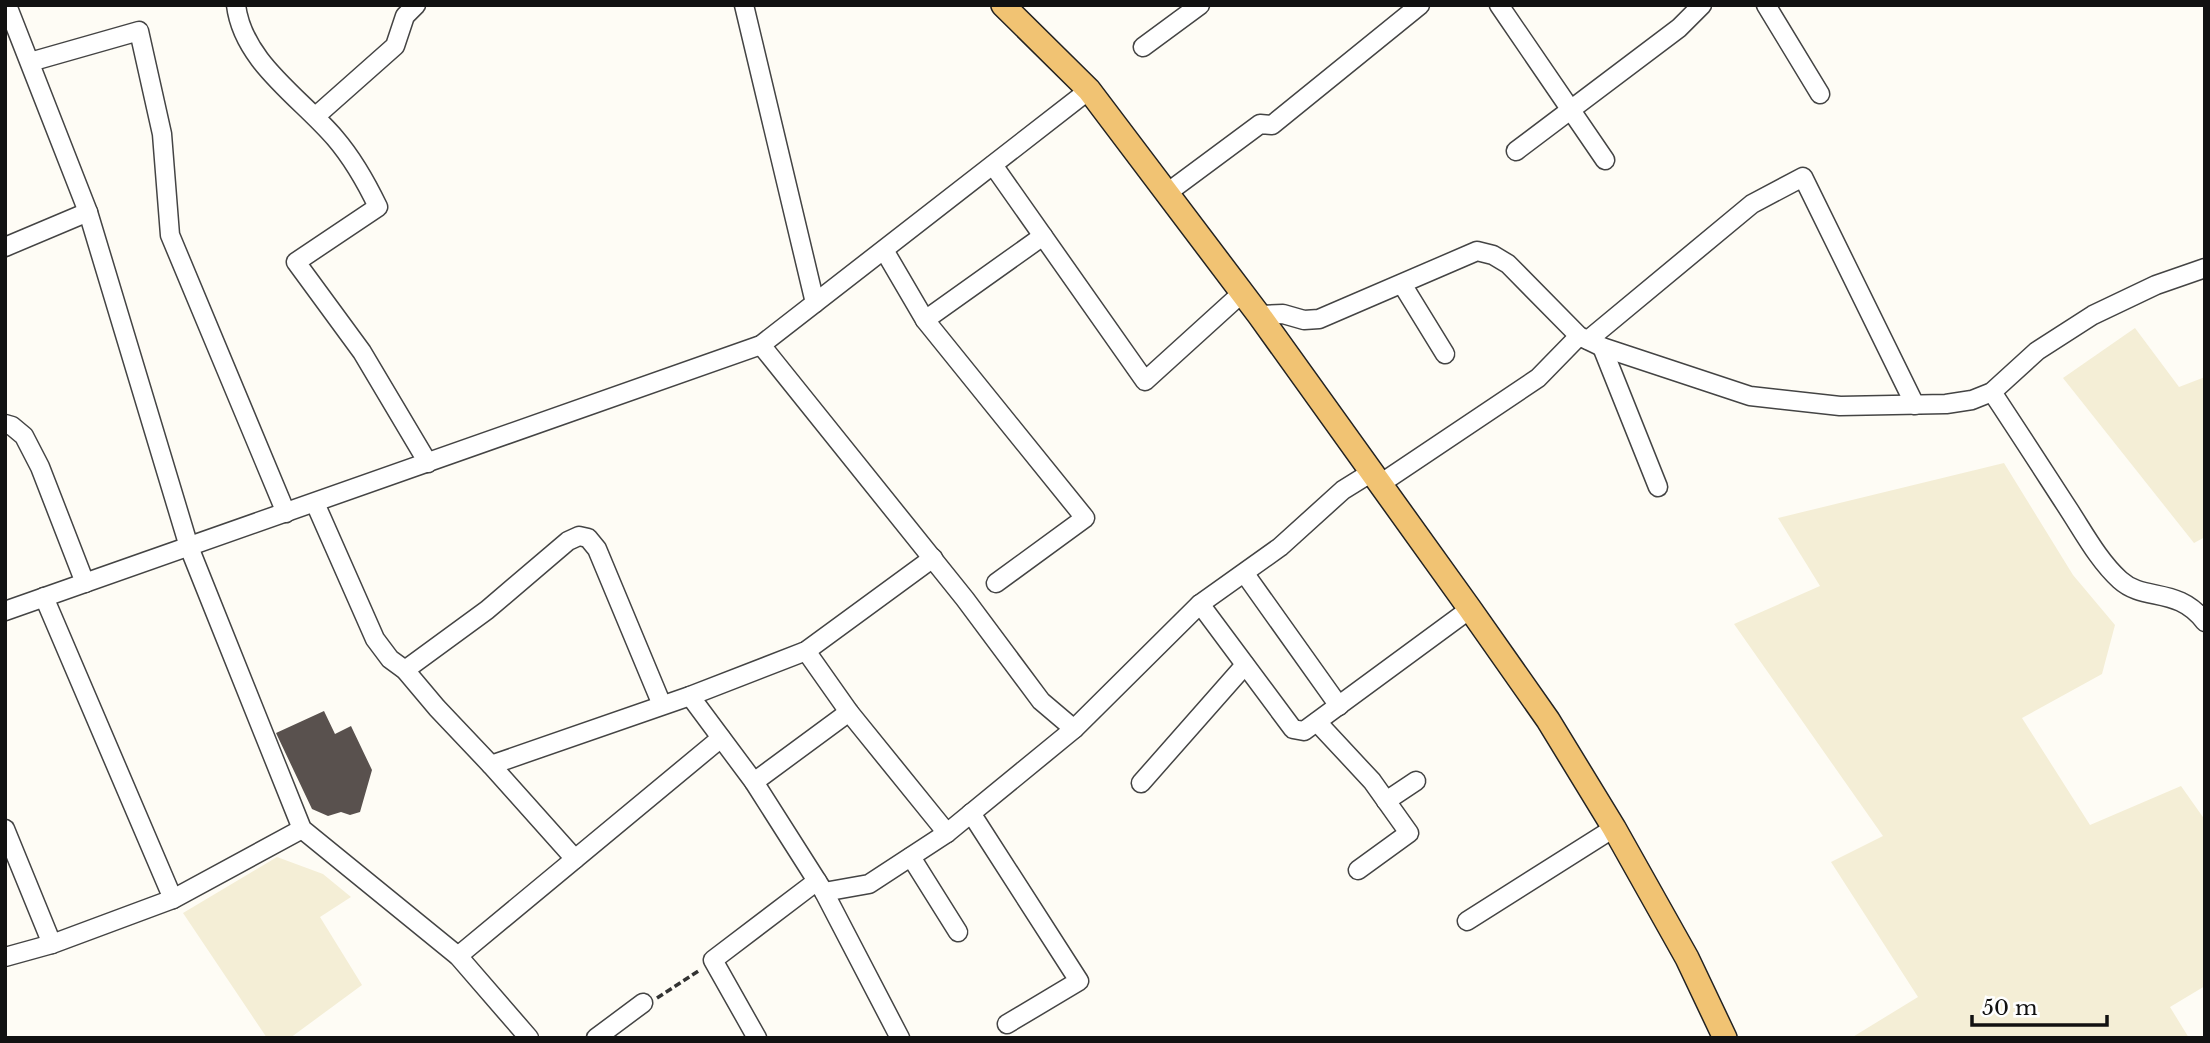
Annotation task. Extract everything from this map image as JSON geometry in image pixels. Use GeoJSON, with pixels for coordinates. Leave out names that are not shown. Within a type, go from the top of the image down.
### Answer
{"type":"FeatureCollection","features":[{"type":"Feature","properties":{"kind":"main road"},"geometry":{"type":"LineString","coordinates":[[1003,5],[1089,90],[1259,315],[1548,720],[1614,828],[1687,958],[1725,1038]]}},
{"type":"Feature","properties":{"kind":"street"},"geometry":{"type":"LineString","coordinates":[[7,5],[88,212],[189,547],[302,829],[458,956],[529,1038]]}},
{"type":"Feature","properties":{"kind":"street"},"geometry":{"type":"LineString","coordinates":[[236,5],[245,37],[266,67],[316,116],[357,166],[379,206],[296,262],[362,352],[428,463]]}},
{"type":"Feature","properties":{"kind":"street"},"geometry":{"type":"LineString","coordinates":[[316,116],[395,46],[405,16],[416,5]]}},
{"type":"Feature","properties":{"kind":"street"},"geometry":{"type":"LineString","coordinates":[[744,5],[815,303]]}},
{"type":"Feature","properties":{"kind":"street"},"geometry":{"type":"LineString","coordinates":[[1143,47],[1200,5]]}},
{"type":"Feature","properties":{"kind":"street"},"geometry":{"type":"LineString","coordinates":[[1167,193],[1260,124],[1272,125],[1420,5]]}},
{"type":"Feature","properties":{"kind":"street"},"geometry":{"type":"LineString","coordinates":[[1499,5],[1605,160]]}},
{"type":"Feature","properties":{"kind":"street"},"geometry":{"type":"LineString","coordinates":[[1516,151],[1679,28],[1702,5]]}},
{"type":"Feature","properties":{"kind":"street"},"geometry":{"type":"LineString","coordinates":[[1766,5],[1820,94]]}},
{"type":"Feature","properties":{"kind":"street"},"geometry":{"type":"LineString","coordinates":[[30,62],[139,31],[162,134],[170,235],[286,513]]}},
{"type":"Feature","properties":{"kind":"street"},"geometry":{"type":"LineString","coordinates":[[5,611],[761,345],[1089,90]]}},
{"type":"Feature","properties":{"kind":"street"},"geometry":{"type":"LineString","coordinates":[[992,165],[1145,381],[1242,293]]}},
{"type":"Feature","properties":{"kind":"street"},"geometry":{"type":"LineString","coordinates":[[757,1038],[713,960],[821,887],[869,884],[947,833],[1074,729],[1200,604],[1280,547],[1343,490],[1376,478],[1538,378],[1590,341],[1752,204],[1803,177],[1915,405]]}},
{"type":"Feature","properties":{"kind":"street"},"geometry":{"type":"LineString","coordinates":[[5,247],[88,212]]}},
{"type":"Feature","properties":{"kind":"street"},"geometry":{"type":"LineString","coordinates":[[925,320],[1043,236]]}},
{"type":"Feature","properties":{"kind":"street"},"geometry":{"type":"LineString","coordinates":[[884,250],[925,320],[1085,518],[996,583]]}},
{"type":"Feature","properties":{"kind":"street"},"geometry":{"type":"LineString","coordinates":[[1259,315],[1283,314],[1304,320],[1319,319],[1477,251],[1493,255],[1508,264],[1590,341],[1658,487]]}},
{"type":"Feature","properties":{"kind":"street"},"geometry":{"type":"LineString","coordinates":[[1590,341],[1750,396],[1840,406],[1947,404],[1972,400],[1992,392],[2036,351],[2093,315],[2156,285],[2205,268]]}},
{"type":"Feature","properties":{"kind":"street"},"geometry":{"type":"LineString","coordinates":[[1402,284],[1445,354]]}},
{"type":"Feature","properties":{"kind":"street"},"geometry":{"type":"LineString","coordinates":[[761,345],[933,558],[1041,701],[1074,729]]}},
{"type":"Feature","properties":{"kind":"street"},"geometry":{"type":"LineString","coordinates":[[1992,392],[2095,551],[2121,582],[2141,591],[2162,594],[2181,601],[2198,613],[2205,622]]}},
{"type":"Feature","properties":{"kind":"street"},"geometry":{"type":"LineString","coordinates":[[5,424],[24,436],[40,467],[85,583]]}},
{"type":"Feature","properties":{"kind":"street"},"geometry":{"type":"LineString","coordinates":[[315,503],[375,639],[390,659],[405,670],[575,859]]}},
{"type":"Feature","properties":{"kind":"street"},"geometry":{"type":"LineString","coordinates":[[405,670],[487,610],[568,541],[579,536],[588,538],[597,549],[662,705]]}},
{"type":"Feature","properties":{"kind":"street"},"geometry":{"type":"LineString","coordinates":[[491,765],[806,651],[933,558]]}},
{"type":"Feature","properties":{"kind":"street"},"geometry":{"type":"LineString","coordinates":[[1245,574],[1339,706]]}},
{"type":"Feature","properties":{"kind":"street"},"geometry":{"type":"LineString","coordinates":[[44,597],[173,899]]}},
{"type":"Feature","properties":{"kind":"street"},"geometry":{"type":"LineString","coordinates":[[1200,604],[1293,729],[1304,731],[1470,609]]}},
{"type":"Feature","properties":{"kind":"street"},"geometry":{"type":"LineString","coordinates":[[806,651],[849,712],[947,833]]}},
{"type":"Feature","properties":{"kind":"street"},"geometry":{"type":"LineString","coordinates":[[1141,783],[1245,665]]}},
{"type":"Feature","properties":{"kind":"street"},"geometry":{"type":"LineString","coordinates":[[690,695],[754,782],[821,887],[900,1038]]}},
{"type":"Feature","properties":{"kind":"street"},"geometry":{"type":"LineString","coordinates":[[754,782],[849,712]]}},
{"type":"Feature","properties":{"kind":"street"},"geometry":{"type":"LineString","coordinates":[[1317,722],[1372,781],[1409,833],[1358,870]]}},
{"type":"Feature","properties":{"kind":"street"},"geometry":{"type":"LineString","coordinates":[[458,956],[721,737]]}},
{"type":"Feature","properties":{"kind":"street"},"geometry":{"type":"LineString","coordinates":[[1386,801],[1416,780]]}},
{"type":"Feature","properties":{"kind":"street"},"geometry":{"type":"LineString","coordinates":[[971,813],[1079,981],[1007,1024]]}},
{"type":"Feature","properties":{"kind":"street"},"geometry":{"type":"LineString","coordinates":[[1467,921],[1614,828]]}},
{"type":"Feature","properties":{"kind":"street"},"geometry":{"type":"LineString","coordinates":[[5,829],[52,944]]}},
{"type":"Feature","properties":{"kind":"street"},"geometry":{"type":"LineString","coordinates":[[5,957],[52,944],[173,899],[302,829]]}},
{"type":"Feature","properties":{"kind":"street"},"geometry":{"type":"LineString","coordinates":[[911,857],[958,932]]}},
{"type":"Feature","properties":{"kind":"street"},"geometry":{"type":"LineString","coordinates":[[596,1038],[643,1003]]}},
{"type":"Feature","properties":{"kind":"path"},"geometry":{"type":"LineString","coordinates":[[643,1003],[649,1004],[713,960]]}},
{"type":"Feature","properties":{"kind":"shaded area"},"geometry":{"type":"Polygon","coordinates":[[[2135,328],[2179,387],[2205,377],[2205,537],[2194,543],[2063,378],[2135,328]]]}},
{"type":"Feature","properties":{"kind":"shaded area"},"geometry":{"type":"Polygon","coordinates":[[[2004,463],[2073,575],[2115,625],[2102,674],[2022,718],[2090,825],[2181,786],[2205,820],[2205,986],[2170,1007],[2189,1038],[1851,1038],[1918,997],[1831,862],[1883,836],[1734,624],[1820,586],[1778,518],[2004,463]]]}},
{"type":"Feature","properties":{"kind":"shaded area"},"geometry":{"type":"Polygon","coordinates":[[[277,857],[323,874],[351,897],[320,917],[362,985],[290,1038],[267,1038],[183,913],[277,857]]]}},
{"type":"Feature","properties":{"kind":"building"},"geometry":{"type":"Polygon","coordinates":[[[324,711],[335,734],[351,726],[372,770],[360,812],[350,815],[341,812],[328,816],[312,809],[276,733],[324,711]]]}}]}
